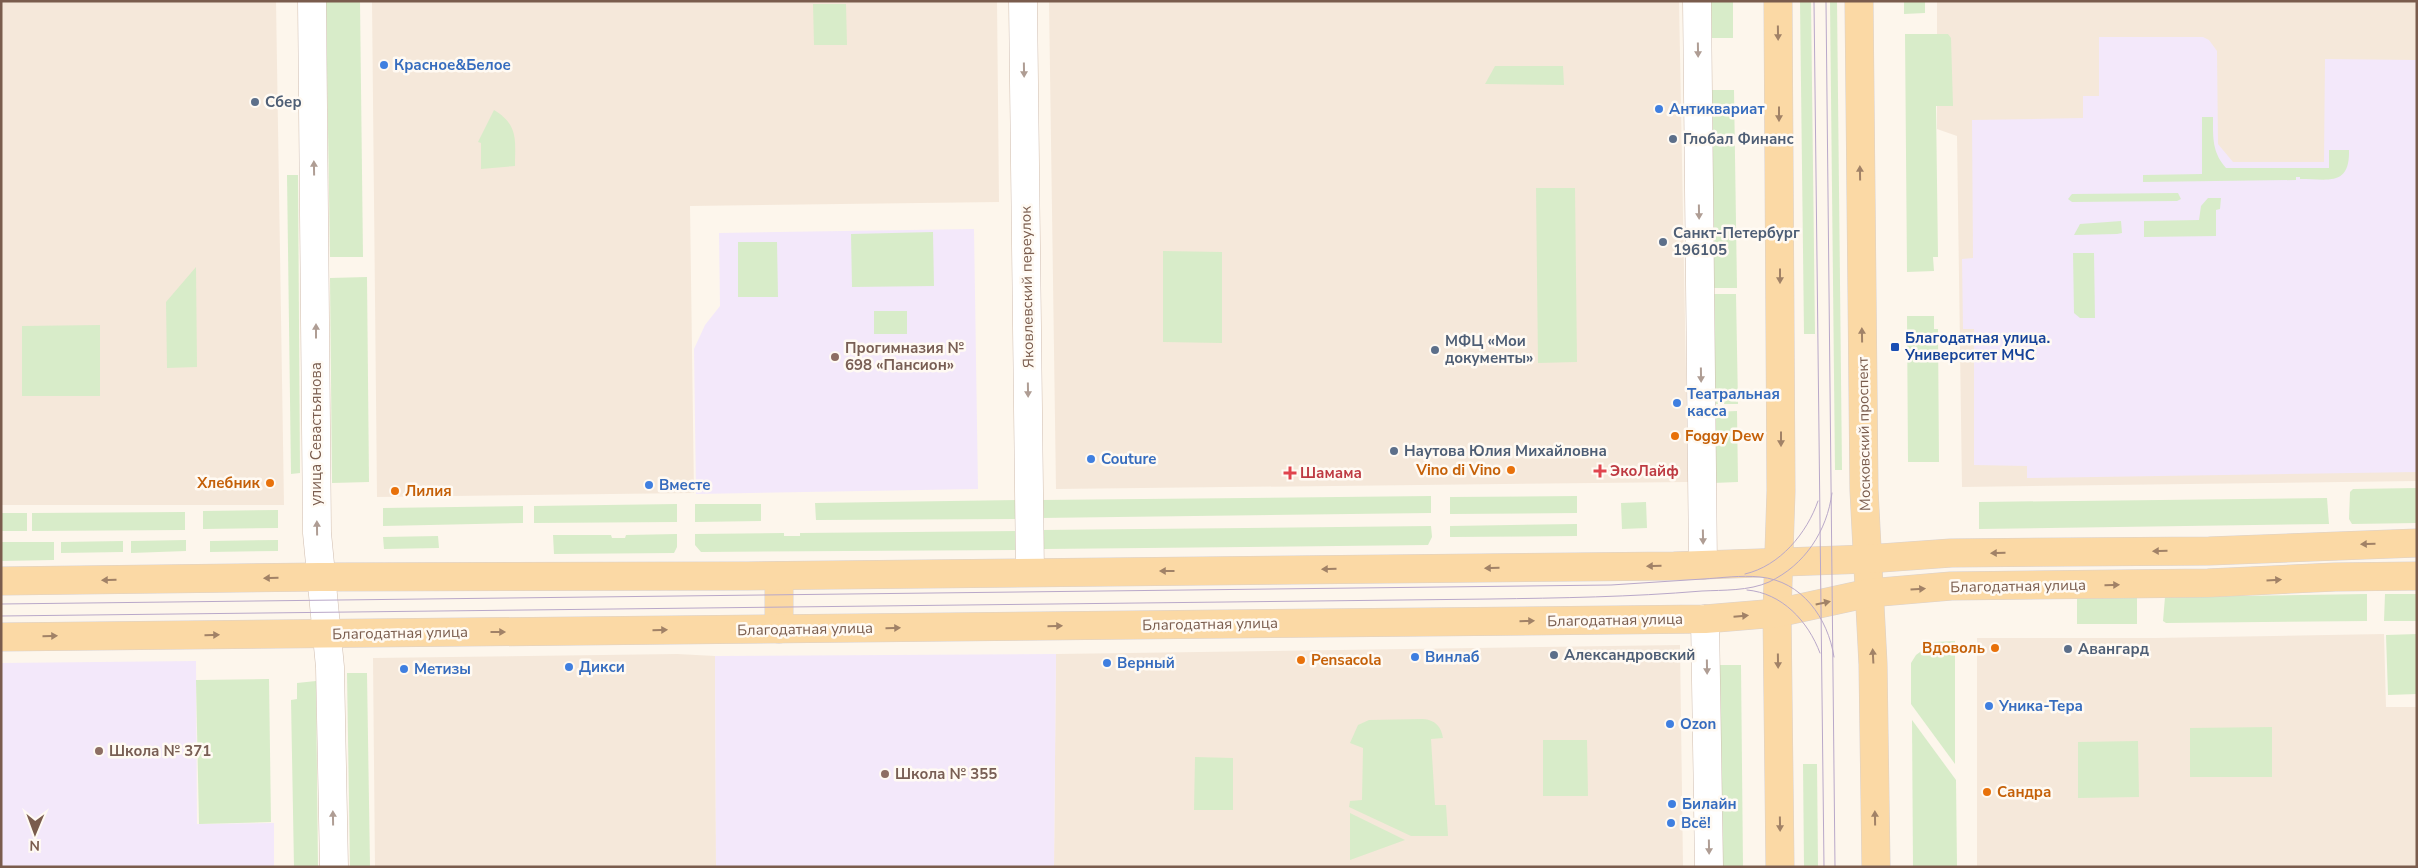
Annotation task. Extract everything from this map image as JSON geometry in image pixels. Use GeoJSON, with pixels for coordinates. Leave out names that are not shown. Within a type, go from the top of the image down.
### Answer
{"type":"FeatureCollection","features":[{"type":"Feature","properties":{"kind":"main road"},"geometry":{"type":"LineString","coordinates":[[1778,1],[1781,472],[1777,613],[1780,867]]}},
{"type":"Feature","properties":{"kind":"main road","name":"Московский проспект"},"geometry":{"type":"LineString","coordinates":[[1859,1],[1862,351],[1867,559],[1874,664],[1876,867]]}},
{"type":"Feature","properties":{"kind":"main road"},"geometry":{"type":"LineString","coordinates":[[1,581],[320,577],[779,576],[1703,565],[1867,559],[1951,553],[2209,551],[2417,542]]}},
{"type":"Feature","properties":{"kind":"main road"},"geometry":{"type":"LineString","coordinates":[[779,576],[779,629]]}},
{"type":"Feature","properties":{"kind":"main road","name":"Благодатная улица"},"geometry":{"type":"LineString","coordinates":[[1,637],[1705,619],[1777,613],[1869,593],[1951,586],[2208,583],[2417,576]]}},
{"type":"Feature","properties":{"kind":"street","name":"улица Севастьянова"},"geometry":{"type":"LineString","coordinates":[[312,1],[317,534],[330,667],[334,867]]}},
{"type":"Feature","properties":{"kind":"street"},"geometry":{"type":"LineString","coordinates":[[1697,1],[1703,565]]}},
{"type":"Feature","properties":{"kind":"street","name":"Яковлевский переулок"},"geometry":{"type":"LineString","coordinates":[[1023,12],[1030,572]]}},
{"type":"Feature","properties":{"kind":"street"},"geometry":{"type":"LineString","coordinates":[[1705,619],[1709,867]]}},
{"type":"Feature","properties":{"kind":"shaded area"},"geometry":{"type":"Polygon","coordinates":[[[1,1],[276,1],[284,505],[1,505],[1,1]]]}},
{"type":"Feature","properties":{"kind":"shaded area"},"geometry":{"type":"Polygon","coordinates":[[[372,1],[997,1],[999,202],[690,206],[694,493],[377,497],[372,1]]]}},
{"type":"Feature","properties":{"kind":"shaded area"},"geometry":{"type":"Polygon","coordinates":[[[1049,1],[1679,1],[1688,482],[1056,489],[1049,1]]]}},
{"type":"Feature","properties":{"kind":"shaded area"},"geometry":{"type":"Polygon","coordinates":[[[1937,1],[2417,1],[2417,481],[1962,487],[1957,136],[1937,129],[1937,1]]]}},
{"type":"Feature","properties":{"kind":"shaded area"},"geometry":{"type":"Polygon","coordinates":[[[2099,37],[2203,37],[2209,40],[2217,51],[2218,144],[2233,162],[2324,162],[2325,59],[2417,60],[2417,472],[2027,478],[2027,466],[1974,465],[1974,329],[1963,329],[1962,259],[1973,258],[1972,120],[2083,118],[2083,96],[2099,96],[2099,37]]]}},
{"type":"Feature","properties":{"kind":"shaded area","name":"Прогимназия № 698 «Пансион»"},"geometry":{"type":"Polygon","coordinates":[[[974,229],[978,489],[696,494],[694,349],[705,325],[720,306],[719,233],[974,229]]]}},
{"type":"Feature","properties":{"kind":"shaded area"},"geometry":{"type":"Polygon","coordinates":[[[2384,634],[2386,707],[2417,707],[2417,867],[1977,867],[1977,638],[2155,638],[2384,634]]]}},
{"type":"Feature","properties":{"kind":"shaded area"},"geometry":{"type":"Polygon","coordinates":[[[1680,645],[1683,867],[1054,867],[1056,654],[1680,645]]]}},
{"type":"Feature","properties":{"kind":"shaded area"},"geometry":{"type":"Polygon","coordinates":[[[677,654],[715,656],[716,867],[375,867],[373,658],[677,654]]]}},
{"type":"Feature","properties":{"kind":"shaded area","name":"Школа № 355"},"geometry":{"type":"Polygon","coordinates":[[[1056,654],[1054,867],[716,867],[715,656],[1056,654]]]}},
{"type":"Feature","properties":{"kind":"shaded area","name":"Школа № 371"},"geometry":{"type":"Polygon","coordinates":[[[196,661],[197,824],[274,823],[274,867],[1,867],[1,663],[196,661]]]}},
{"type":"Feature","properties":{"kind":"green space"},"geometry":{"type":"Polygon","coordinates":[[[326,1],[360,1],[363,257],[330,257],[326,1]]]}},
{"type":"Feature","properties":{"kind":"green space"},"geometry":{"type":"Polygon","coordinates":[[[1708,1],[1733,1],[1733,38],[1708,38],[1708,1]]]}},
{"type":"Feature","properties":{"kind":"green space"},"geometry":{"type":"Polygon","coordinates":[[[1800,1],[1811,1],[1815,334],[1804,334],[1800,1]]]}},
{"type":"Feature","properties":{"kind":"green space"},"geometry":{"type":"Polygon","coordinates":[[[1830,1],[1837,1],[1842,470],[1835,470],[1830,1]]]}},
{"type":"Feature","properties":{"kind":"green space"},"geometry":{"type":"Polygon","coordinates":[[[1904,1],[1925,1],[1925,13],[1904,14],[1904,1]]]}},
{"type":"Feature","properties":{"kind":"green space"},"geometry":{"type":"Polygon","coordinates":[[[813,4],[846,4],[847,45],[814,45],[813,4]]]}},
{"type":"Feature","properties":{"kind":"green space"},"geometry":{"type":"Polygon","coordinates":[[[1905,34],[1948,34],[1951,38],[1953,106],[1936,106],[1938,257],[1933,257],[1934,271],[1907,272],[1905,34]]]}},
{"type":"Feature","properties":{"kind":"green space"},"geometry":{"type":"Polygon","coordinates":[[[1495,66],[1563,66],[1564,85],[1485,84],[1495,66]]]}},
{"type":"Feature","properties":{"kind":"green space"},"geometry":{"type":"Polygon","coordinates":[[[1709,90],[1734,90],[1737,288],[1710,288],[1709,90]]]}},
{"type":"Feature","properties":{"kind":"green space"},"geometry":{"type":"Polygon","coordinates":[[[494,110],[512,128],[515,141],[515,166],[481,169],[481,143],[478,142],[494,110]]]}},
{"type":"Feature","properties":{"kind":"green space"},"geometry":{"type":"Polygon","coordinates":[[[2202,117],[2213,117],[2213,138],[2216,150],[2226,168],[2329,168],[2329,150],[2349,150],[2346,170],[2341,175],[2328,180],[2300,179],[2300,177],[2296,177],[2296,180],[2143,182],[2143,175],[2202,174],[2202,117]]]}},
{"type":"Feature","properties":{"kind":"green space"},"geometry":{"type":"Polygon","coordinates":[[[287,175],[298,175],[300,473],[291,474],[287,175]]]}},
{"type":"Feature","properties":{"kind":"green space"},"geometry":{"type":"Polygon","coordinates":[[[1536,188],[1575,188],[1577,362],[1538,363],[1536,188]]]}},
{"type":"Feature","properties":{"kind":"green space"},"geometry":{"type":"Polygon","coordinates":[[[2178,193],[2181,199],[2177,201],[2072,202],[2068,199],[2072,194],[2178,193]]]}},
{"type":"Feature","properties":{"kind":"green space"},"geometry":{"type":"Polygon","coordinates":[[[2208,198],[2221,198],[2220,209],[2216,210],[2216,236],[2144,237],[2144,221],[2199,220],[2201,206],[2208,198]]]}},
{"type":"Feature","properties":{"kind":"green space"},"geometry":{"type":"Polygon","coordinates":[[[2121,221],[2122,233],[2074,235],[2080,224],[2121,221]]]}},
{"type":"Feature","properties":{"kind":"green space"},"geometry":{"type":"Polygon","coordinates":[[[933,232],[934,286],[852,287],[851,234],[933,232]]]}},
{"type":"Feature","properties":{"kind":"green space"},"geometry":{"type":"Polygon","coordinates":[[[738,242],[777,242],[778,297],[738,297],[738,242]]]}},
{"type":"Feature","properties":{"kind":"green space"},"geometry":{"type":"Polygon","coordinates":[[[1163,251],[1222,252],[1222,343],[1163,342],[1163,251]]]}},
{"type":"Feature","properties":{"kind":"green space"},"geometry":{"type":"Polygon","coordinates":[[[2073,253],[2094,253],[2095,318],[2080,318],[2074,313],[2073,253]]]}},
{"type":"Feature","properties":{"kind":"green space"},"geometry":{"type":"Polygon","coordinates":[[[196,267],[197,367],[167,368],[166,302],[196,267]]]}},
{"type":"Feature","properties":{"kind":"green space"},"geometry":{"type":"Polygon","coordinates":[[[367,277],[369,482],[332,483],[330,278],[367,277]]]}},
{"type":"Feature","properties":{"kind":"green space"},"geometry":{"type":"Polygon","coordinates":[[[1710,294],[1736,294],[1738,404],[1711,404],[1710,294]]]}},
{"type":"Feature","properties":{"kind":"green space"},"geometry":{"type":"Polygon","coordinates":[[[874,311],[907,311],[907,334],[874,334],[874,311]]]}},
{"type":"Feature","properties":{"kind":"green space"},"geometry":{"type":"Polygon","coordinates":[[[1907,316],[1934,316],[1934,329],[1938,329],[1939,462],[1908,462],[1907,316]]]}},
{"type":"Feature","properties":{"kind":"green space"},"geometry":{"type":"Polygon","coordinates":[[[100,325],[100,396],[22,396],[22,326],[100,325]]]}},
{"type":"Feature","properties":{"kind":"green space"},"geometry":{"type":"Polygon","coordinates":[[[1737,411],[1738,482],[1713,483],[1712,412],[1737,411]]]}},
{"type":"Feature","properties":{"kind":"green space"},"geometry":{"type":"Polygon","coordinates":[[[2417,488],[2417,523],[2352,524],[2349,519],[2350,492],[2353,489],[2417,488]]]}},
{"type":"Feature","properties":{"kind":"green space"},"geometry":{"type":"Polygon","coordinates":[[[1431,496],[1431,513],[1040,518],[1040,500],[1431,496]]]}},
{"type":"Feature","properties":{"kind":"green space"},"geometry":{"type":"Polygon","coordinates":[[[1577,496],[1577,513],[1450,514],[1450,497],[1577,496]]]}},
{"type":"Feature","properties":{"kind":"green space"},"geometry":{"type":"Polygon","coordinates":[[[2327,498],[2329,524],[1979,529],[1979,502],[2327,498]]]}},
{"type":"Feature","properties":{"kind":"green space"},"geometry":{"type":"Polygon","coordinates":[[[1020,500],[1021,519],[816,520],[815,503],[1020,500]]]}},
{"type":"Feature","properties":{"kind":"green space"},"geometry":{"type":"Polygon","coordinates":[[[1646,502],[1647,528],[1622,529],[1621,503],[1646,502]]]}},
{"type":"Feature","properties":{"kind":"green space"},"geometry":{"type":"Polygon","coordinates":[[[677,504],[677,522],[534,523],[534,506],[677,504]]]}},
{"type":"Feature","properties":{"kind":"green space"},"geometry":{"type":"Polygon","coordinates":[[[695,504],[761,504],[761,521],[695,522],[695,504]]]}},
{"type":"Feature","properties":{"kind":"green space"},"geometry":{"type":"Polygon","coordinates":[[[523,506],[523,523],[383,526],[383,508],[523,506]]]}},
{"type":"Feature","properties":{"kind":"green space"},"geometry":{"type":"Polygon","coordinates":[[[278,510],[278,528],[203,529],[203,511],[278,510]]]}},
{"type":"Feature","properties":{"kind":"green space"},"geometry":{"type":"Polygon","coordinates":[[[185,512],[185,530],[32,531],[32,513],[185,512]]]}},
{"type":"Feature","properties":{"kind":"green space"},"geometry":{"type":"Polygon","coordinates":[[[1,513],[27,513],[27,531],[1,531],[1,513]]]}},
{"type":"Feature","properties":{"kind":"green space"},"geometry":{"type":"Polygon","coordinates":[[[1577,524],[1577,536],[1450,537],[1450,526],[1577,524]]]}},
{"type":"Feature","properties":{"kind":"green space"},"geometry":{"type":"Polygon","coordinates":[[[1431,526],[1432,537],[1428,545],[1044,549],[1040,542],[1040,530],[1431,526]]]}},
{"type":"Feature","properties":{"kind":"green space"},"geometry":{"type":"Polygon","coordinates":[[[1021,531],[1017,550],[701,552],[695,545],[695,534],[784,533],[784,536],[800,536],[800,533],[1021,531]]]}},
{"type":"Feature","properties":{"kind":"green space"},"geometry":{"type":"Polygon","coordinates":[[[677,534],[677,547],[674,553],[554,554],[553,535],[611,535],[612,538],[625,538],[626,535],[677,534]]]}},
{"type":"Feature","properties":{"kind":"green space"},"geometry":{"type":"Polygon","coordinates":[[[438,536],[439,548],[384,549],[383,537],[438,536]]]}},
{"type":"Feature","properties":{"kind":"green space"},"geometry":{"type":"Polygon","coordinates":[[[186,540],[186,551],[131,553],[131,541],[186,540]]]}},
{"type":"Feature","properties":{"kind":"green space"},"geometry":{"type":"Polygon","coordinates":[[[278,540],[278,551],[210,552],[210,541],[278,540]]]}},
{"type":"Feature","properties":{"kind":"green space"},"geometry":{"type":"Polygon","coordinates":[[[123,541],[123,552],[61,553],[61,542],[123,541]]]}},
{"type":"Feature","properties":{"kind":"green space"},"geometry":{"type":"Polygon","coordinates":[[[1,542],[54,542],[54,560],[1,561],[1,542]]]}},
{"type":"Feature","properties":{"kind":"green space"},"geometry":{"type":"Polygon","coordinates":[[[2367,594],[2367,621],[2166,623],[2163,621],[2165,597],[2367,594]]]}},
{"type":"Feature","properties":{"kind":"green space"},"geometry":{"type":"Polygon","coordinates":[[[2385,594],[2417,594],[2417,621],[2384,621],[2385,594]]]}},
{"type":"Feature","properties":{"kind":"green space"},"geometry":{"type":"Polygon","coordinates":[[[2077,598],[2137,598],[2137,624],[2077,624],[2077,598]]]}},
{"type":"Feature","properties":{"kind":"green space"},"geometry":{"type":"Polygon","coordinates":[[[2417,634],[2417,694],[2388,695],[2386,635],[2417,634]]]}},
{"type":"Feature","properties":{"kind":"green space"},"geometry":{"type":"Polygon","coordinates":[[[1955,641],[1955,764],[1911,704],[1911,663],[1916,655],[1934,642],[1955,641]]]}},
{"type":"Feature","properties":{"kind":"green space"},"geometry":{"type":"Polygon","coordinates":[[[1719,665],[1741,665],[1743,867],[1720,867],[1719,665]]]}},
{"type":"Feature","properties":{"kind":"green space"},"geometry":{"type":"Polygon","coordinates":[[[347,673],[367,673],[370,867],[350,867],[347,673]]]}},
{"type":"Feature","properties":{"kind":"green space"},"geometry":{"type":"Polygon","coordinates":[[[269,679],[271,822],[199,824],[196,680],[269,679]]]}},
{"type":"Feature","properties":{"kind":"green space"},"geometry":{"type":"Polygon","coordinates":[[[316,681],[318,867],[294,867],[291,700],[297,699],[297,683],[316,681]]]}},
{"type":"Feature","properties":{"kind":"green space"},"geometry":{"type":"Polygon","coordinates":[[[1423,719],[1437,724],[1443,738],[1431,739],[1435,805],[1446,805],[1448,836],[1411,836],[1349,807],[1350,801],[1362,800],[1363,748],[1350,743],[1358,725],[1369,720],[1423,719]]]}},
{"type":"Feature","properties":{"kind":"green space"},"geometry":{"type":"Polygon","coordinates":[[[1912,720],[1956,780],[1957,867],[1913,867],[1912,720]]]}},
{"type":"Feature","properties":{"kind":"green space"},"geometry":{"type":"Polygon","coordinates":[[[2272,727],[2272,777],[2190,777],[2190,728],[2272,727]]]}},
{"type":"Feature","properties":{"kind":"green space"},"geometry":{"type":"Polygon","coordinates":[[[1543,740],[1587,740],[1588,796],[1543,796],[1543,740]]]}},
{"type":"Feature","properties":{"kind":"green space"},"geometry":{"type":"Polygon","coordinates":[[[2138,741],[2139,797],[2078,798],[2078,742],[2138,741]]]}},
{"type":"Feature","properties":{"kind":"green space"},"geometry":{"type":"Polygon","coordinates":[[[1195,757],[1233,758],[1233,810],[1194,810],[1195,757]]]}},
{"type":"Feature","properties":{"kind":"green space"},"geometry":{"type":"Polygon","coordinates":[[[1803,764],[1817,764],[1818,867],[1804,867],[1803,764]]]}},
{"type":"Feature","properties":{"kind":"green space"},"geometry":{"type":"Polygon","coordinates":[[[1350,813],[1405,840],[1350,860],[1350,813]]]}},
{"type":"Feature","properties":{"kind":"tram line"},"geometry":{"type":"LineString","coordinates":[[1814,1],[1824,867]]}},
{"type":"Feature","properties":{"kind":"tram line"},"geometry":{"type":"LineString","coordinates":[[1826,1],[1835,867]]}},
{"type":"Feature","properties":{"kind":"tram line"},"geometry":{"type":"LineString","coordinates":[[1,616],[1516,599],[1622,596],[1745,589],[1769,582],[1782,575],[1803,556],[1812,545],[1825,521],[1832,493]]}},
{"type":"Feature","properties":{"kind":"tram line"},"geometry":{"type":"LineString","coordinates":[[1745,574],[1758,570],[1781,556],[1807,525],[1818,501]]}},
{"type":"Feature","properties":{"kind":"tram line"},"geometry":{"type":"LineString","coordinates":[[1,604],[1611,585],[1753,576],[1775,580],[1800,594],[1819,616],[1826,629],[1834,657]]}},
{"type":"Feature","properties":{"kind":"tram line"},"geometry":{"type":"LineString","coordinates":[[1747,590],[1760,592],[1771,597],[1792,611],[1808,630],[1820,653]]}},
{"type":"Feature","properties":{"kind":"place","name":"Красное&Белое"},"geometry":{"type":"Point","coordinates":[384,65]}},
{"type":"Feature","properties":{"kind":"place","name":"Сбер"},"geometry":{"type":"Point","coordinates":[255,102]}},
{"type":"Feature","properties":{"kind":"place","name":"Антиквариат"},"geometry":{"type":"Point","coordinates":[1659,109]}},
{"type":"Feature","properties":{"kind":"place","name":"Глобал Финанс"},"geometry":{"type":"Point","coordinates":[1673,139]}},
{"type":"Feature","properties":{"kind":"place","name":"Санкт-Петербург 196105"},"geometry":{"type":"Point","coordinates":[1663,242]}},
{"type":"Feature","properties":{"kind":"place","name":"Благодатная улица. Университет МЧС"},"geometry":{"type":"Point","coordinates":[1895,347]}},
{"type":"Feature","properties":{"kind":"place","name":"МФЦ «Мои документы»"},"geometry":{"type":"Point","coordinates":[1435,350]}},
{"type":"Feature","properties":{"kind":"place","name":"Прогимназия № 698 «Пансион»"},"geometry":{"type":"Point","coordinates":[835,357]}},
{"type":"Feature","properties":{"kind":"place","name":"Театральная касса"},"geometry":{"type":"Point","coordinates":[1677,403]}},
{"type":"Feature","properties":{"kind":"place","name":"Foggy Dew"},"geometry":{"type":"Point","coordinates":[1675,436]}},
{"type":"Feature","properties":{"kind":"place","name":"Наутова Юлия Михайловна"},"geometry":{"type":"Point","coordinates":[1394,451]}},
{"type":"Feature","properties":{"kind":"place","name":"Couture"},"geometry":{"type":"Point","coordinates":[1091,459]}},
{"type":"Feature","properties":{"kind":"place","name":"Vino di Vino"},"geometry":{"type":"Point","coordinates":[1511,470]}},
{"type":"Feature","properties":{"kind":"place","name":"ЭкоЛайф"},"geometry":{"type":"Point","coordinates":[1600,471]}},
{"type":"Feature","properties":{"kind":"place","name":"Шамама"},"geometry":{"type":"Point","coordinates":[1290,473]}},
{"type":"Feature","properties":{"kind":"place","name":"Хлебник"},"geometry":{"type":"Point","coordinates":[270,483]}},
{"type":"Feature","properties":{"kind":"place","name":"Вместе"},"geometry":{"type":"Point","coordinates":[649,485]}},
{"type":"Feature","properties":{"kind":"place","name":"Лилия"},"geometry":{"type":"Point","coordinates":[395,491]}},
{"type":"Feature","properties":{"kind":"place","name":"Вдоволь"},"geometry":{"type":"Point","coordinates":[1995,648]}},
{"type":"Feature","properties":{"kind":"place","name":"Авангард"},"geometry":{"type":"Point","coordinates":[2068,649]}},
{"type":"Feature","properties":{"kind":"place","name":"Александровский"},"geometry":{"type":"Point","coordinates":[1554,655]}},
{"type":"Feature","properties":{"kind":"place","name":"Винлаб"},"geometry":{"type":"Point","coordinates":[1415,657]}},
{"type":"Feature","properties":{"kind":"place","name":"Pensacola"},"geometry":{"type":"Point","coordinates":[1301,660]}},
{"type":"Feature","properties":{"kind":"place","name":"Верный"},"geometry":{"type":"Point","coordinates":[1107,663]}},
{"type":"Feature","properties":{"kind":"place","name":"Дикси"},"geometry":{"type":"Point","coordinates":[569,667]}},
{"type":"Feature","properties":{"kind":"place","name":"Метизы"},"geometry":{"type":"Point","coordinates":[404,669]}},
{"type":"Feature","properties":{"kind":"place","name":"Уника-Тера"},"geometry":{"type":"Point","coordinates":[1989,706]}},
{"type":"Feature","properties":{"kind":"place","name":"Ozon"},"geometry":{"type":"Point","coordinates":[1670,724]}},
{"type":"Feature","properties":{"kind":"place","name":"Школа № 371"},"geometry":{"type":"Point","coordinates":[99,751]}},
{"type":"Feature","properties":{"kind":"place","name":"Школа № 355"},"geometry":{"type":"Point","coordinates":[885,774]}},
{"type":"Feature","properties":{"kind":"place","name":"Сандра"},"geometry":{"type":"Point","coordinates":[1987,792]}},
{"type":"Feature","properties":{"kind":"place","name":"Билайн"},"geometry":{"type":"Point","coordinates":[1672,804]}},
{"type":"Feature","properties":{"kind":"place","name":"Всё!"},"geometry":{"type":"Point","coordinates":[1671,823]}}]}
